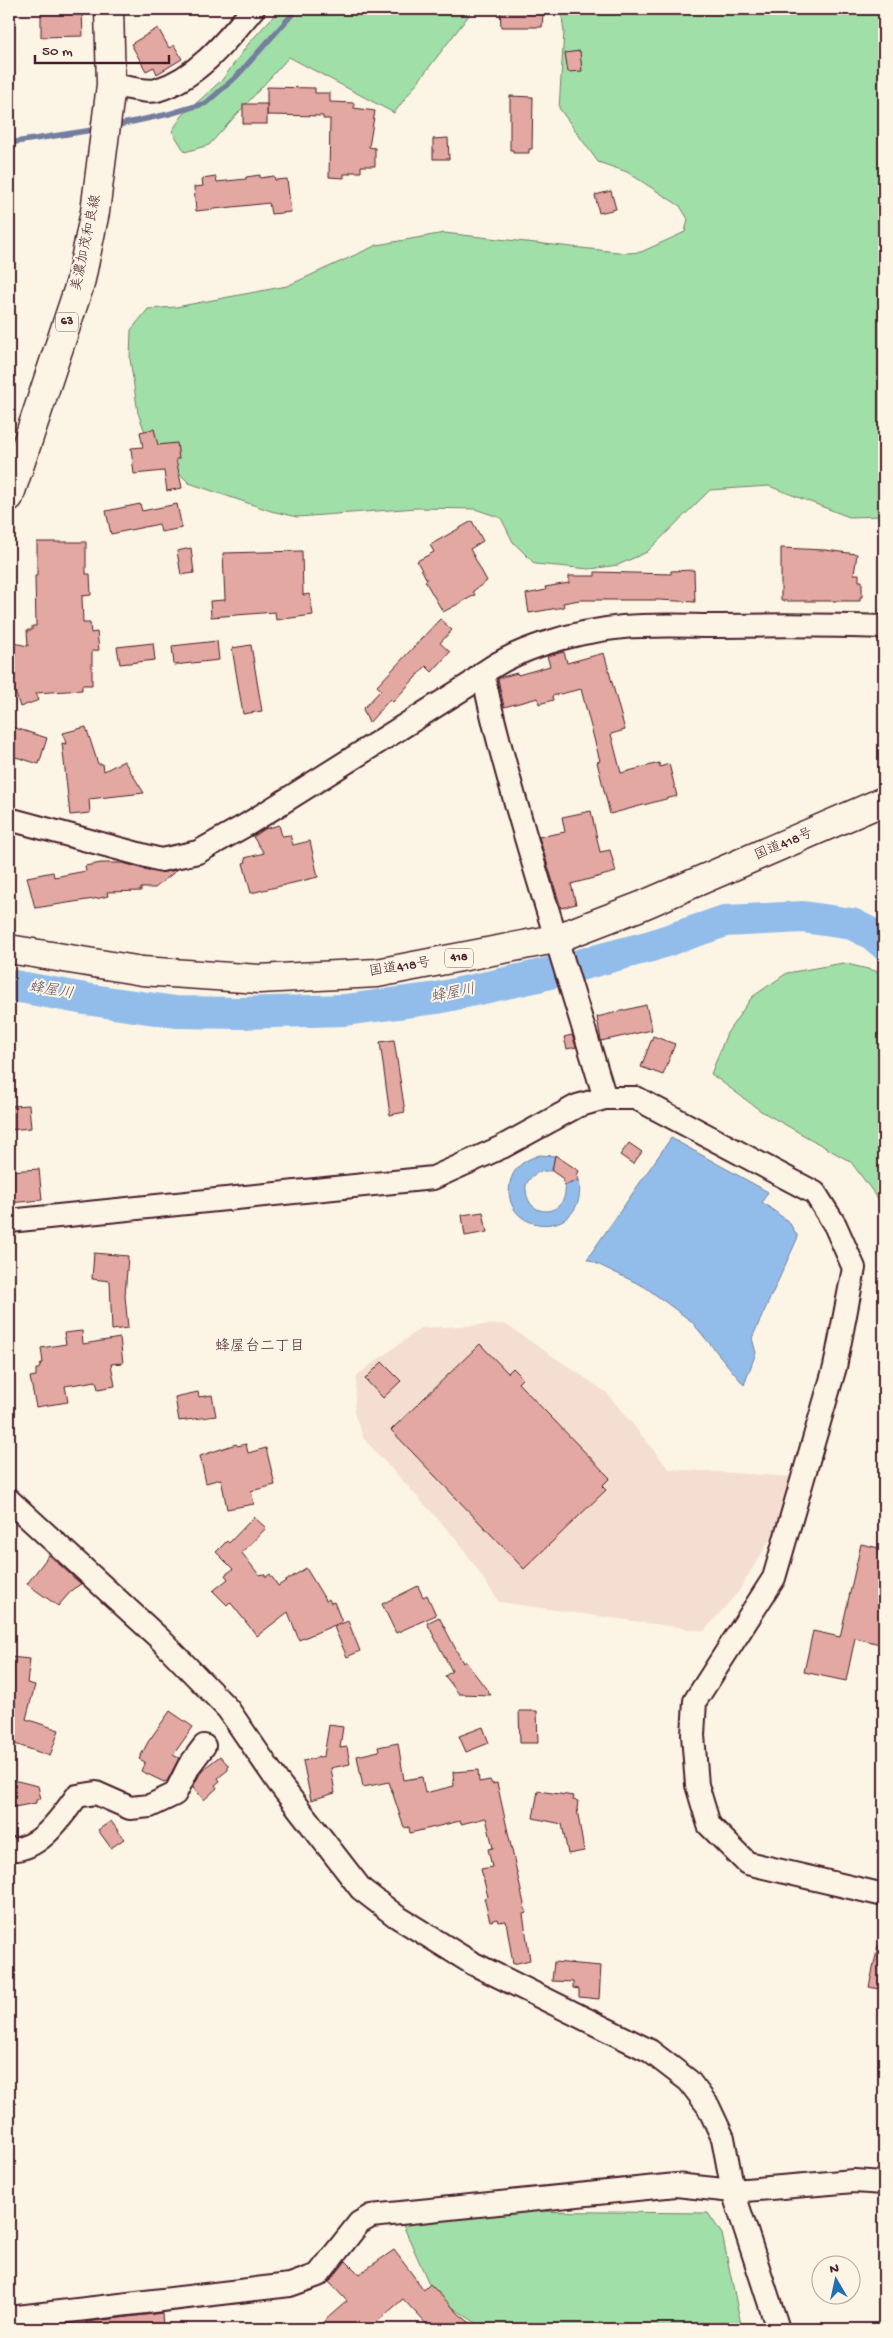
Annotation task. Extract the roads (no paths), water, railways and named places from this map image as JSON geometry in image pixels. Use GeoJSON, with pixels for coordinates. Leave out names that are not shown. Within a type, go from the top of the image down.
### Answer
{"type":"FeatureCollection","features":[{"type":"Feature","properties":{"kind":"main road","name":"美濃加茂和良線"},"geometry":{"type":"LineString","coordinates":[[9,498],[80,284],[95,212],[110,95],[109,9]]}},
{"type":"Feature","properties":{"kind":"main road","name":"国道418号"},"geometry":{"type":"LineString","coordinates":[[9,949],[142,971],[259,979],[377,973],[555,939],[641,906],[884,801]]}},
{"type":"Feature","properties":{"kind":"street"},"geometry":{"type":"LineString","coordinates":[[110,95],[155,91],[187,75],[224,44],[253,9]]}},
{"type":"Feature","properties":{"kind":"street"},"geometry":{"type":"LineString","coordinates":[[9,819],[161,860],[198,852],[290,798],[472,683],[483,674],[521,652],[565,638],[622,627],[814,624],[884,627]]}},
{"type":"Feature","properties":{"kind":"street"},"geometry":{"type":"LineString","coordinates":[[483,674],[491,717],[555,939],[605,1098]]}},
{"type":"Feature","properties":{"kind":"street"},"geometry":{"type":"LineString","coordinates":[[9,1221],[433,1178],[502,1147],[577,1106],[605,1098],[636,1098],[815,1193],[835,1225],[854,1268],[835,1367],[774,1578],[695,1701],[693,1735],[697,1785],[709,1825],[747,1863],[884,1895]]}},
{"type":"Feature","properties":{"kind":"street"},"geometry":{"type":"LineString","coordinates":[[9,1500],[159,1638],[228,1709],[278,1782],[361,1889],[396,1916],[472,1963],[650,2051],[688,2081],[708,2106],[723,2138],[733,2191],[778,2329]]}},
{"type":"Feature","properties":{"kind":"street"},"geometry":{"type":"LineString","coordinates":[[9,1849],[33,1844],[62,1816],[77,1796],[96,1793],[130,1808],[150,1806],[174,1794],[189,1766],[204,1746]]}},
{"type":"Feature","properties":{"kind":"street"},"geometry":{"type":"LineString","coordinates":[[9,2318],[290,2285],[318,2275],[359,2223],[371,2216],[676,2185],[733,2191],[854,2181],[884,2183]]}},
{"type":"Feature","properties":{"kind":"water"},"geometry":{"type":"Polygon","coordinates":[[[671,1138],[768,1192],[762,1202],[789,1222],[798,1237],[752,1338],[756,1353],[744,1385],[691,1321],[645,1287],[587,1259],[671,1138]]]}},
{"type":"Feature","properties":{"kind":"water"},"geometry":{"type":"Polygon","coordinates":[[[540,1155],[555,1156],[552,1171],[543,1171],[536,1174],[530,1178],[526,1185],[527,1197],[532,1205],[539,1210],[554,1209],[560,1204],[564,1196],[565,1185],[579,1180],[578,1200],[571,1214],[559,1222],[544,1225],[530,1222],[518,1214],[511,1201],[510,1183],[514,1172],[525,1161],[540,1155]]]}},
{"type":"Feature","properties":{"kind":"waterway"},"geometry":{"type":"LineString","coordinates":[[113,126],[169,114],[206,103],[236,77],[297,9]]}},
{"type":"Feature","properties":{"kind":"waterway"},"geometry":{"type":"LineString","coordinates":[[9,143],[99,129]]}},
{"type":"Feature","properties":{"kind":"waterway","name":"蜂屋川"},"geometry":{"type":"LineString","coordinates":[[9,985],[85,999],[176,1012],[240,1013],[345,1010],[437,998],[538,976],[651,946],[725,921],[803,917],[852,924],[872,934],[884,944]]}},
{"type":"Feature","properties":{"kind":"district","name":"蜂屋台二丁目"},"geometry":{"type":"Point","coordinates":[260,1347]}}]}
